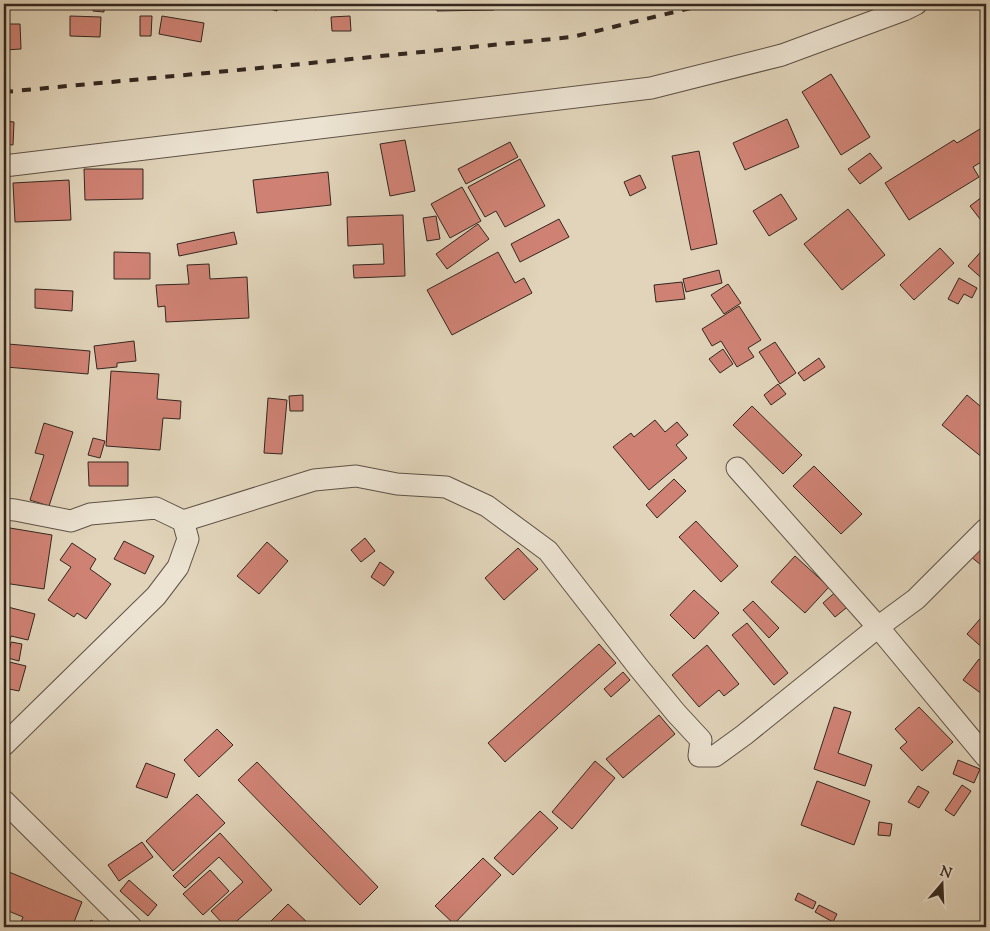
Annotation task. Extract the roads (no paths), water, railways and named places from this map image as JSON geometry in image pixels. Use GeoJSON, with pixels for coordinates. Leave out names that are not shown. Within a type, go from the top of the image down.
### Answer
{"type":"FeatureCollection","features":[{"type":"Feature","properties":{"kind":"street"},"geometry":{"type":"LineString","coordinates":[[4,166],[651,88],[782,55],[916,4]]}},
{"type":"Feature","properties":{"kind":"street"},"geometry":{"type":"LineString","coordinates":[[738,468],[878,627],[986,757]]}},
{"type":"Feature","properties":{"kind":"street"},"geometry":{"type":"LineString","coordinates":[[4,509],[71,521],[90,514],[156,508],[182,521],[314,480],[356,476],[397,484],[446,487],[487,506],[548,551],[639,668],[701,740],[699,756],[715,756],[916,599],[986,529]]}},
{"type":"Feature","properties":{"kind":"street"},"geometry":{"type":"LineString","coordinates":[[4,745],[156,596],[178,567],[188,539],[182,521]]}},
{"type":"Feature","properties":{"kind":"street"},"geometry":{"type":"LineString","coordinates":[[4,801],[131,927]]}},
{"type":"Feature","properties":{"kind":"railway"},"geometry":{"type":"LineString","coordinates":[[4,92],[572,37],[707,4]]}}]}
